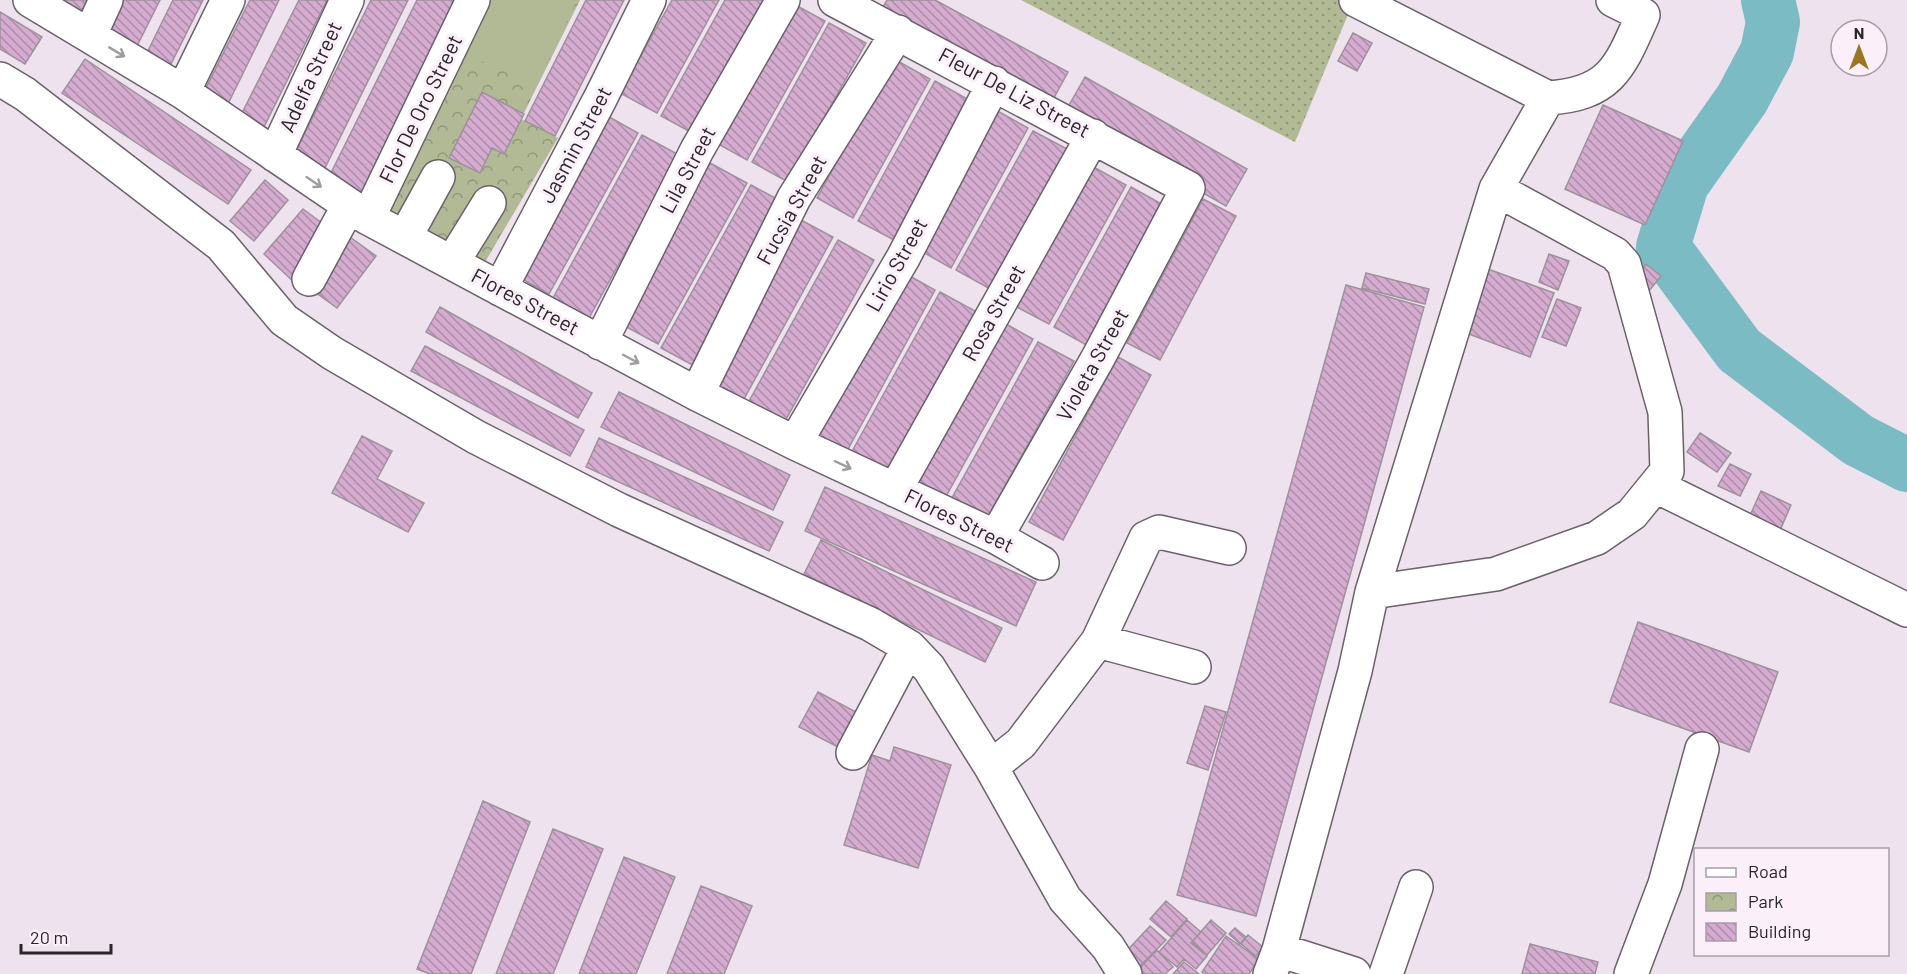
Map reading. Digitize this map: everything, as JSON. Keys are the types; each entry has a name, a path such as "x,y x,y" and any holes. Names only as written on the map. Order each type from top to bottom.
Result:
{"street":[{"name":"Flores Street","path":"30,0 183,92 358,212 697,393 795,443 996,537 1042,563"},
{"path":"90,35 105,0"},
{"path":"183,92 228,0"},
{"name":"Adelfa Street","path":"275,155 347,0"},
{"name":"Flor De Oro Street","path":"309,279 358,212 473,0"},
{"name":"Jasmin Street","path":"500,289 600,99 649,0"},
{"name":"Lila Street","path":"600,343 697,150 783,0"},
{"name":"Fleur De Liz Street","path":"835,0 1093,136 1185,186 1187,191"},
{"path":"1356,0 1548,98 1566,97 1598,88 1625,57 1643,15 1613,0"},
{"name":"Fucsia Street","path":"697,393 794,198 898,32"},
{"path":"0,79 25,94 221,246 284,320 332,353 476,437 609,505 870,624 909,647 929,668 991,767 1065,899 1108,947 1125,974"},
{"name":"Lirio Street","path":"795,443 903,258 994,83"},
{"path":"1354,974 1274,962 1355,671 1372,592 1496,189 1548,98"},
{"name":"Rosa Street","path":"895,490 1093,136"},
{"path":"405,237 438,177"},
{"path":"1372,592 1496,574 1597,538 1632,514 1667,471 1665,412 1624,264 1615,254 1496,189"},
{"name":"Violeta Street","path":"996,537 1098,358 1187,191"},
{"path":"452,263 489,203"},
{"path":"1656,486 1907,610"},
{"path":"991,767 1021,743 1098,641 1146,538 1159,532 1229,548"},
{"path":"1098,641 1194,668"},
{"path":"853,753 909,647"},
{"path":"1630,974 1665,884 1702,749"},
{"path":"1386,974 1416,887"}],"green space":[{"path":"489,0 577,0 536,86 464,53"},
{"path":"491,0 580,0 521,119 558,138 478,274 383,213"},
{"path":"1021,0 1354,0 1295,142"}],"building":[{"path":"60,0 87,0 82,11"},
{"path":"123,0 160,0 134,52 105,38"},
{"path":"173,0 203,0 167,72 143,61"},
{"path":"250,0 279,0 225,110 201,98"},
{"path":"299,0 327,0 263,129 240,117"},
{"path":"371,0 408,0 322,174 292,159"},
{"path":"417,0 457,0 360,196 327,181"},
{"path":"586,0 624,0 555,136 525,121"},
{"path":"672,0 719,0 657,113 620,93"},
{"path":"725,0 772,0 698,136 661,116"},
{"path":"887,0 935,0 1068,72 1049,107 878,15"},
{"path":"788,1 825,21 747,160 711,140"},
{"path":"0,12 42,37 25,64 0,49"},
{"path":"829,23 866,43 788,182 752,162"},
{"path":"1353,33 1372,43 1357,71 1338,61"},
{"path":"85,59 251,170 228,204 62,93"},
{"path":"894,59 930,79 853,218 817,198"},
{"path":"1085,77 1247,169 1226,206 1064,114"},
{"path":"935,81 971,101 894,240 858,221"},
{"path":"482,92 524,114 504,154 492,148 480,173 449,158"},
{"path":"1603,105 1683,141 1645,225 1565,189"},
{"path":"992,108 1028,128 951,268 914,247"},
{"path":"602,113 638,133 549,294 513,274"},
{"path":"1033,131 1069,150 992,290 956,270"},
{"path":"642,135 679,155 589,318 553,298"},
{"path":"710,163 747,183 658,344 621,324"},
{"path":"1090,165 1126,185 1049,324 1013,305"},
{"path":"265,180 288,200 254,241 230,221"},
{"path":"751,185 788,205 698,368 661,348"},
{"path":"1131,187 1167,207 1090,347 1054,327"},
{"path":"1203,199 1236,216 1160,360 1127,343"},
{"path":"303,209 330,229 295,283 264,254"},
{"path":"797,218 833,237 744,399 708,379"},
{"path":"350,237 376,256 337,308 311,289"},
{"path":"838,240 874,260 784,423 748,403"},
{"path":"1549,254 1569,261 1558,290 1539,282"},
{"path":"1646,264 1661,276 1649,291 1634,279"},
{"path":"1485,268 1554,293 1530,357 1461,331"},
{"path":"899,270 935,290 847,451 810,431"},
{"path":"1366,273 1429,289 1425,304 1362,288"},
{"path":"1346,285 1424,307 1256,916 1177,895"},
{"path":"940,292 977,312 886,475 850,455"},
{"path":"1557,299 1581,308 1566,346 1542,337"},
{"path":"440,307 592,393 578,418 426,332"},
{"path":"997,319 1033,339 944,500 908,481"},
{"path":"1038,342 1074,361 984,524 948,505"},
{"path":"425,346 584,430 570,456 411,371"},
{"path":"1118,357 1151,375 1063,540 1029,522"},
{"path":"619,392 790,475 773,510 601,427"},
{"path":"1700,433 1731,453 1717,472 1687,452"},
{"path":"362,436 392,451 377,479 424,503 408,532 332,493"},
{"path":"599,438 783,522 769,551 586,467"},
{"path":"1730,464 1751,474 1740,496 1718,486"},
{"path":"825,487 1036,582 1016,626 805,531"},
{"path":"1761,491 1791,505 1778,535 1748,520"},
{"path":"821,540 1002,628 985,662 804,574"},
{"path":"1638,622 1778,672 1749,752 1610,702"},
{"path":"818,692 856,712 838,747 799,727"},
{"path":"1205,706 1226,712 1208,770 1187,763"},
{"path":"894,747 951,765 918,868 844,845 872,755 890,761"},
{"path":"483,801 530,822 471,974 430,974 417,969"},
{"path":"553,829 603,849 553,974 496,974"},
{"path":"624,857 675,877 636,974 579,974"},
{"path":"701,886 752,906 724,974 667,974"},
{"path":"1166,901 1187,919 1171,937 1150,919"},
{"path":"1187,920 1201,932 1191,943 1207,956 1196,969 1184,959 1177,967 1159,952"},
{"path":"1211,920 1226,933 1207,955 1192,942"},
{"path":"1150,926 1166,940 1137,969 1123,955"},
{"path":"1235,928 1246,937 1240,944 1229,934"},
{"path":"1248,935 1263,947 1256,956 1241,944"},
{"path":"1226,936 1259,959 1249,974 1205,974 1202,972"},
{"path":"1530,944 1598,962 1595,974 1522,974"},
{"path":"1157,950 1173,967 1165,974 1138,974 1136,972"},
{"path":"1184,962 1199,974 1173,974"}],"waterway":[{"path":"1768,0 1773,22 1767,52 1742,99 1682,184 1663,247 1739,350 1858,440 1907,465"}]}
